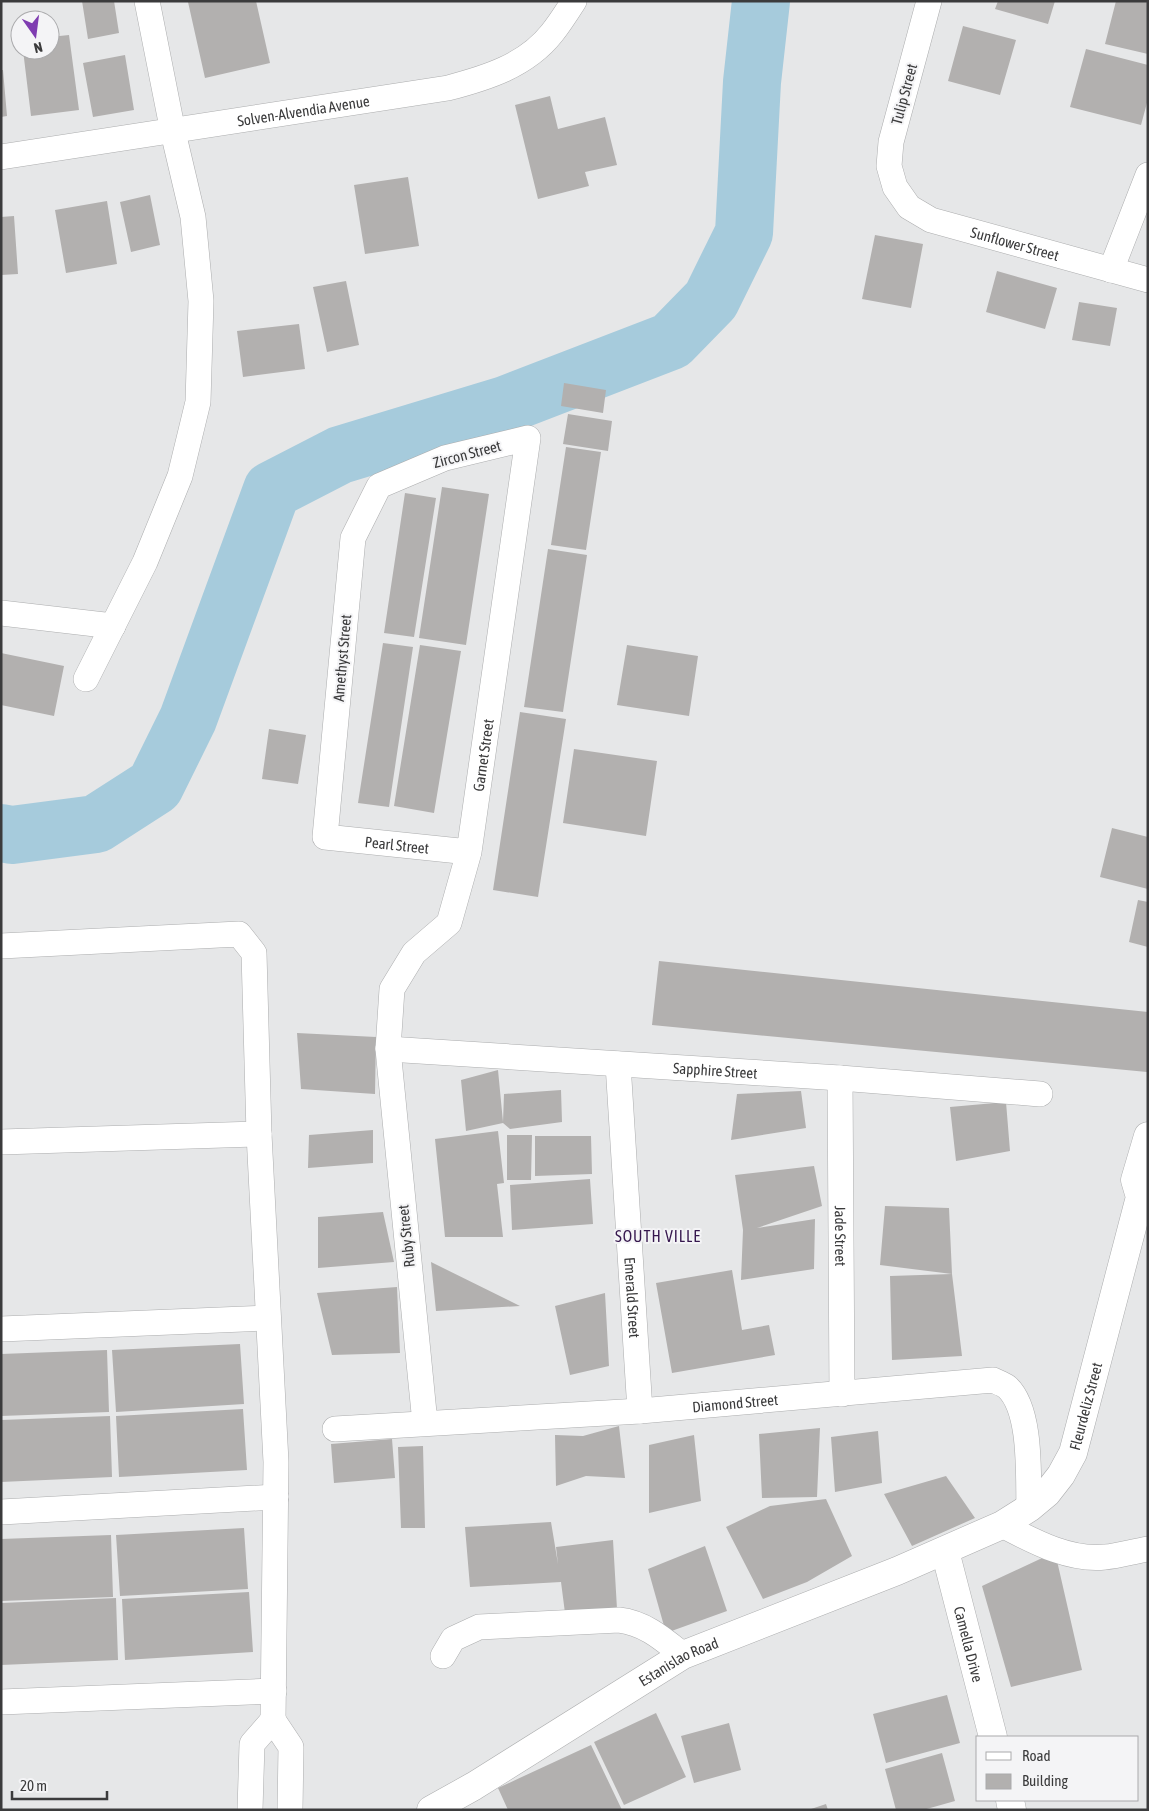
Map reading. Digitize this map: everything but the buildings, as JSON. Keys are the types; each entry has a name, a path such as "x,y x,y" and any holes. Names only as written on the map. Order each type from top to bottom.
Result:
{"street":[{"path":"86,679 145,562 180,476 198,402 201,300 193,217 173,132 147,1"},
{"name":"Solven-Alvendia Avenue","path":"1,157 173,132 448,88 487,78 527,57 551,34 574,1"},
{"name":"Tulip Street","path":"895,187 890,166 891,142 929,1"},
{"path":"1112,270 1148,175"},
{"name":"Sunflower Street","path":"895,187 909,207 931,220 1148,280"},
{"name":"Zircon Street","path":"379,486 445,458 528,438"},
{"name":"Garnet Street","path":"388,1049 392,989 414,953 449,923 468,852 528,438"},
{"name":"Amethyst Street","path":"325,837 353,538 379,486"},
{"path":"1,613 113,626"},
{"name":"Pearl Street","path":"325,837 468,852"},
{"path":"1,946 239,934 254,953 259,1134 276,1462 273,1720 291,1747 290,1810"},
{"name":"Sapphire Street","path":"388,1049 840,1078 1040,1094"},
{"name":"Ruby Street","path":"388,1049 424,1423"},
{"name":"Emerald Street","path":"618,1064 640,1411"},
{"name":"Jade Street","path":"840,1078 842,1394"},
{"path":"1,1142 259,1134"},
{"name":"Fleurdeliz Street","path":"945,1551 1002,1525 1029,1508 1047,1493 1061,1475 1073,1453 1143,1187 1148,1136"},
{"path":"1,1330 268,1318"},
{"name":"Diamond Street","path":"335,1429 640,1411 993,1380 1006,1386 1017,1401 1024,1417 1029,1508"},
{"path":"1,1512 276,1497"},
{"path":"1002,1525 1040,1545 1088,1557 1105,1557 1148,1549"},
{"name":"Estanislao Road","path":"431,1810 474,1786 684,1655 945,1551"},
{"name":"Camella Drive","path":"945,1551 993,1736"},
{"path":"444,1656 454,1639 478,1627 619,1620 633,1622 657,1634 684,1655"},
{"path":"1,1702 274,1691"},
{"path":"250,1810 252,1744 273,1720"}],"waterway":[{"path":"1,833 12,835 96,824 155,786 188,719 272,490 340,455 505,405 671,341 711,300 744,233 752,82 761,1"}],"district":[{"name":"SOUTH VILLE","path":"658,1236"}]}
